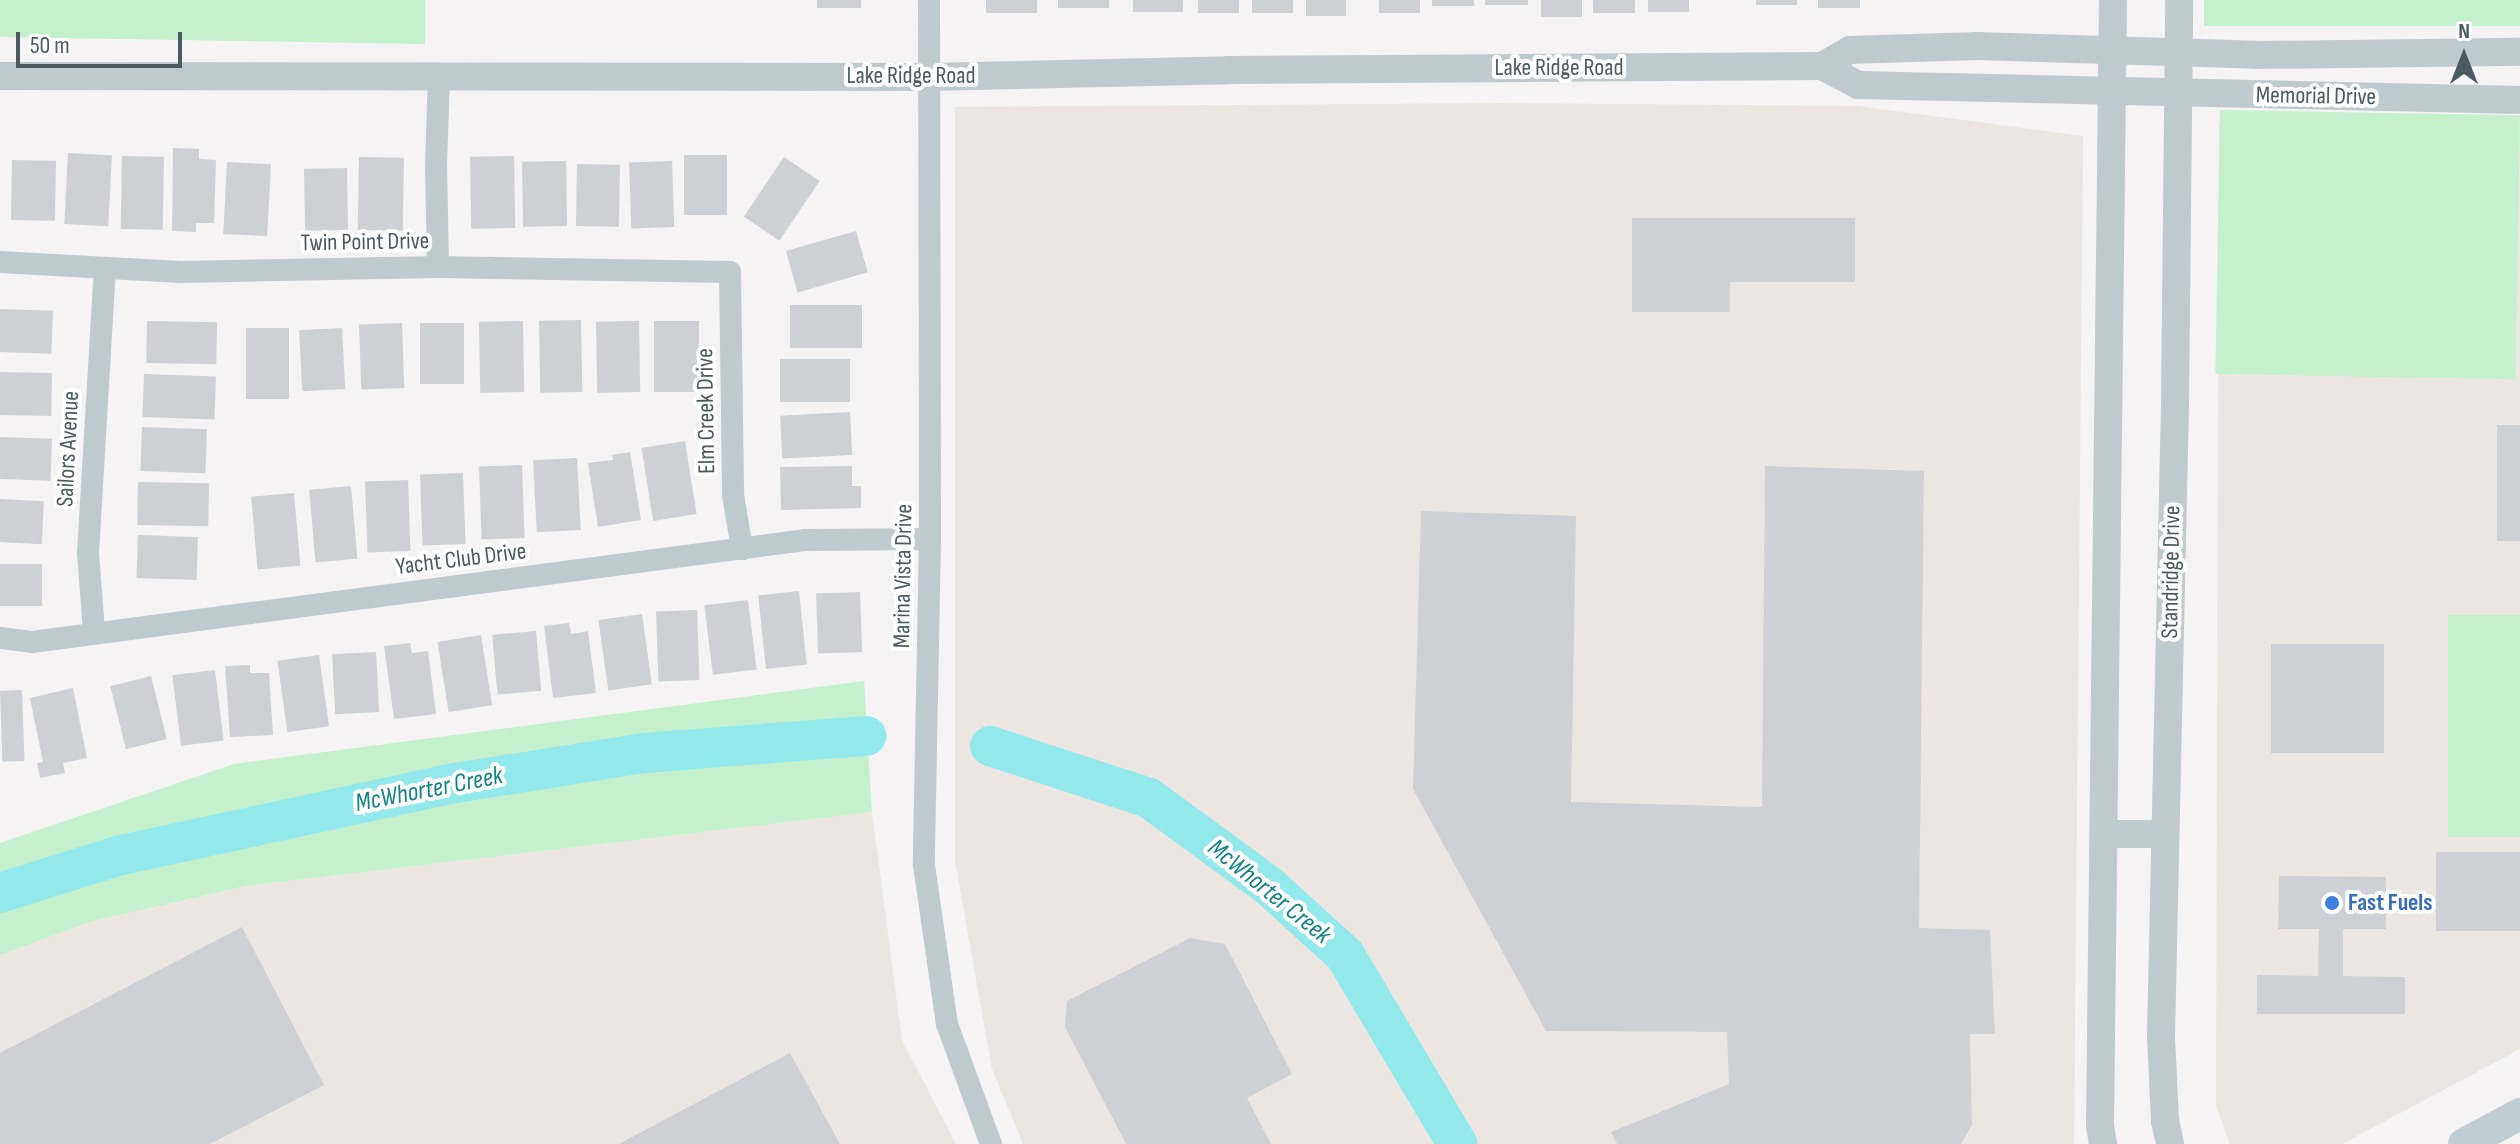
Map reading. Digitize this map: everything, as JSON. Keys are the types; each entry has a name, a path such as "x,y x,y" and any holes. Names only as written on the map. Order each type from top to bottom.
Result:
{"main road":[{"path":"2464,1144 2520,1114"}],"street":[{"name":"Marina Vista Drive","path":"929,0 930,539 924,865 947,1024 991,1144"},
{"path":"2103,1144 2100,1125 2113,0"},
{"name":"Standridge Drive","path":"2170,1144 2165,1121 2161,1036 2180,94 2179,0"},
{"name":"Lake Ridge Road","path":"1822,66 1850,50 1978,46 2112,51"},
{"name":"Memorial Drive","path":"2112,51 2179,54 2520,52"},
{"name":"Lake Ridge Road","path":"0,76 927,77 1229,70 1822,66 1858,85 2111,92"},
{"path":"438,267 436,167 439,75"},
{"name":"Memorial Drive","path":"2111,92 2520,100"},
{"name":"Twin Point Drive","path":"0,262 181,272 438,267 730,272"},
{"name":"Sailors Avenue","path":"94,631 88,553 105,269"},
{"name":"Elm Creek Drive","path":"730,272 733,495 742,549"},
{"name":"Yacht Club Drive","path":"0,638 32,642 94,631 806,540 930,539"},
{"path":"2104,834 2165,834"}],"shaded area":[{"path":"1501,103 1857,106 2083,136 2074,1144 1023,1144 992,1069 955,861 955,107"},
{"path":"2219,125 2520,127 2520,1049 2342,1144 2230,1144 2216,1106"},
{"path":"872,812 902,1040 956,1144 0,1144 0,955 93,921 246,886"}],"green space":[{"path":"0,0 425,0 425,44 0,37"},
{"path":"2204,0 2520,0 2520,26 2204,26"},
{"path":"2220,110 2520,115 2515,379 2215,374"},
{"path":"2448,615 2520,615 2520,837 2448,837"},
{"path":"864,681 872,812 246,886 93,921 0,955 0,843 234,764"}],"building":[{"path":"817,0 861,0 861,8 817,8"},
{"path":"986,0 1037,0 1037,13 986,13"},
{"path":"1058,0 1109,0 1109,8 1058,8"},
{"path":"1133,0 1183,0 1183,12 1133,12"},
{"path":"1198,0 1239,0 1239,13 1198,13"},
{"path":"1252,0 1293,0 1293,13 1252,13"},
{"path":"1306,0 1346,0 1346,16 1306,16"},
{"path":"1379,0 1420,0 1420,13 1379,13"},
{"path":"1432,0 1474,0 1474,6 1432,6"},
{"path":"1485,0 1528,0 1528,5 1485,5"},
{"path":"1541,0 1582,0 1582,17 1541,17"},
{"path":"1593,0 1635,0 1635,13 1593,13"},
{"path":"1648,0 1689,0 1689,12 1648,12"},
{"path":"1756,0 1797,0 1797,5 1756,5"},
{"path":"1818,0 1860,0 1860,8 1818,8"},
{"path":"173,148 199,149 199,159 216,160 214,223 196,223 196,232 172,231"},
{"path":"68,153 112,155 108,226 64,224"},
{"path":"684,155 727,155 727,215 684,215"},
{"path":"122,156 164,157 163,230 121,229"},
{"path":"514,156 515,228 471,229 470,157"},
{"path":"359,157 404,158 403,231 358,230"},
{"path":"784,157 820,181 779,241 744,217"},
{"path":"12,160 56,161 55,221 11,220"},
{"path":"566,161 567,226 523,227 522,162"},
{"path":"672,161 674,227 631,228 629,163"},
{"path":"227,162 271,164 267,236 223,234"},
{"path":"577,164 620,165 619,227 576,226"},
{"path":"347,168 348,230 305,231 304,169"},
{"path":"1632,218 1855,218 1855,282 1730,282 1730,312 1632,312"},
{"path":"856,231 868,272 798,292 786,251"},
{"path":"790,305 862,305 862,348 790,348"},
{"path":"0,309 53,311 51,354 0,352"},
{"path":"581,320 582,392 540,393 539,321"},
{"path":"147,321 217,322 216,364 146,363"},
{"path":"523,321 524,392 480,393 479,322"},
{"path":"639,321 640,392 597,393 596,322"},
{"path":"654,321 699,321 699,392 654,392"},
{"path":"402,323 404,388 361,389 359,325"},
{"path":"420,323 464,323 464,384 420,384"},
{"path":"246,328 289,328 289,399 246,399"},
{"path":"342,328 345,389 302,391 299,330"},
{"path":"780,359 850,359 850,402 780,402"},
{"path":"0,372 52,373 51,416 0,415"},
{"path":"144,374 216,377 214,419 142,417"},
{"path":"850,412 852,455 782,459 780,416"},
{"path":"2497,425 2520,425 2520,541 2497,541"},
{"path":"142,427 207,429 205,473 140,471"},
{"path":"0,437 52,439 51,481 0,479"},
{"path":"685,441 697,514 653,521 642,448"},
{"path":"630,452 641,520 598,527 588,463 613,460 612,455"},
{"path":"577,458 581,530 537,532 533,460"},
{"path":"522,465 525,538 482,539 479,467"},
{"path":"852,466 852,486 861,486 861,508 781,510 780,467"},
{"path":"1765,466 1924,471 1919,928 1990,930 1995,1034 1970,1034 1972,1125 1961,1144 1617,1144 1611,1132 1729,1084 1727,1032 1546,1031 1413,789 1421,511 1576,516 1571,802 1762,807"},
{"path":"463,473 465,544 423,545 420,475"},
{"path":"408,480 410,551 368,552 365,482"},
{"path":"138,482 209,483 208,526 137,525"},
{"path":"351,486 357,559 316,562 309,490"},
{"path":"294,493 300,566 258,569 251,497"},
{"path":"0,499 44,501 42,544 0,542"},
{"path":"138,535 198,537 196,580 136,578"},
{"path":"0,564 42,564 42,606 0,606"},
{"path":"799,591 807,665 766,669 758,595"},
{"path":"860,592 862,652 818,653 816,594"},
{"path":"748,600 757,669 713,675 704,605"},
{"path":"697,610 699,680 658,681 656,611"},
{"path":"642,614 652,684 608,690 598,620"},
{"path":"569,623 571,634 588,631 596,693 553,698 544,626"},
{"path":"536,631 541,691 497,695 492,635"},
{"path":"481,635 492,705 449,712 438,642"},
{"path":"410,643 412,653 428,651 436,714 394,719 384,646"},
{"path":"2271,644 2384,644 2384,753 2271,753"},
{"path":"376,652 379,712 335,714 332,654"},
{"path":"319,655 329,726 287,732 277,661"},
{"path":"250,665 250,673 269,673 273,735 230,737 225,666"},
{"path":"215,670 224,740 181,746 172,675"},
{"path":"151,676 167,739 126,749 110,686"},
{"path":"73,688 87,758 63,763 65,773 40,778 37,763 43,762 30,698"},
{"path":"22,690 24,761 2,762 0,691"},
{"path":"2436,852 2520,852 2520,931 2436,931"},
{"path":"2279,876 2386,877 2386,929 2343,929 2343,976 2405,977 2405,1014 2257,1014 2257,975 2318,976 2319,929 2278,929"},
{"path":"242,927 324,1085 210,1144 0,1144 0,1053"},
{"path":"1190,938 1225,944 1292,1074 1247,1098 1271,1144 1126,1144 1065,1027 1067,1001"},
{"path":"790,1053 840,1144 619,1144"}],"waterway":[{"name":"McWhorter Creek","path":"0,893 117,856 456,783 644,753 866,736"},
{"name":"McWhorter Creek","path":"990,746 1149,798 1268,885 1345,955 1457,1144"}],"place":[{"name":"Fast Fuels","path":"2332,903"}]}
